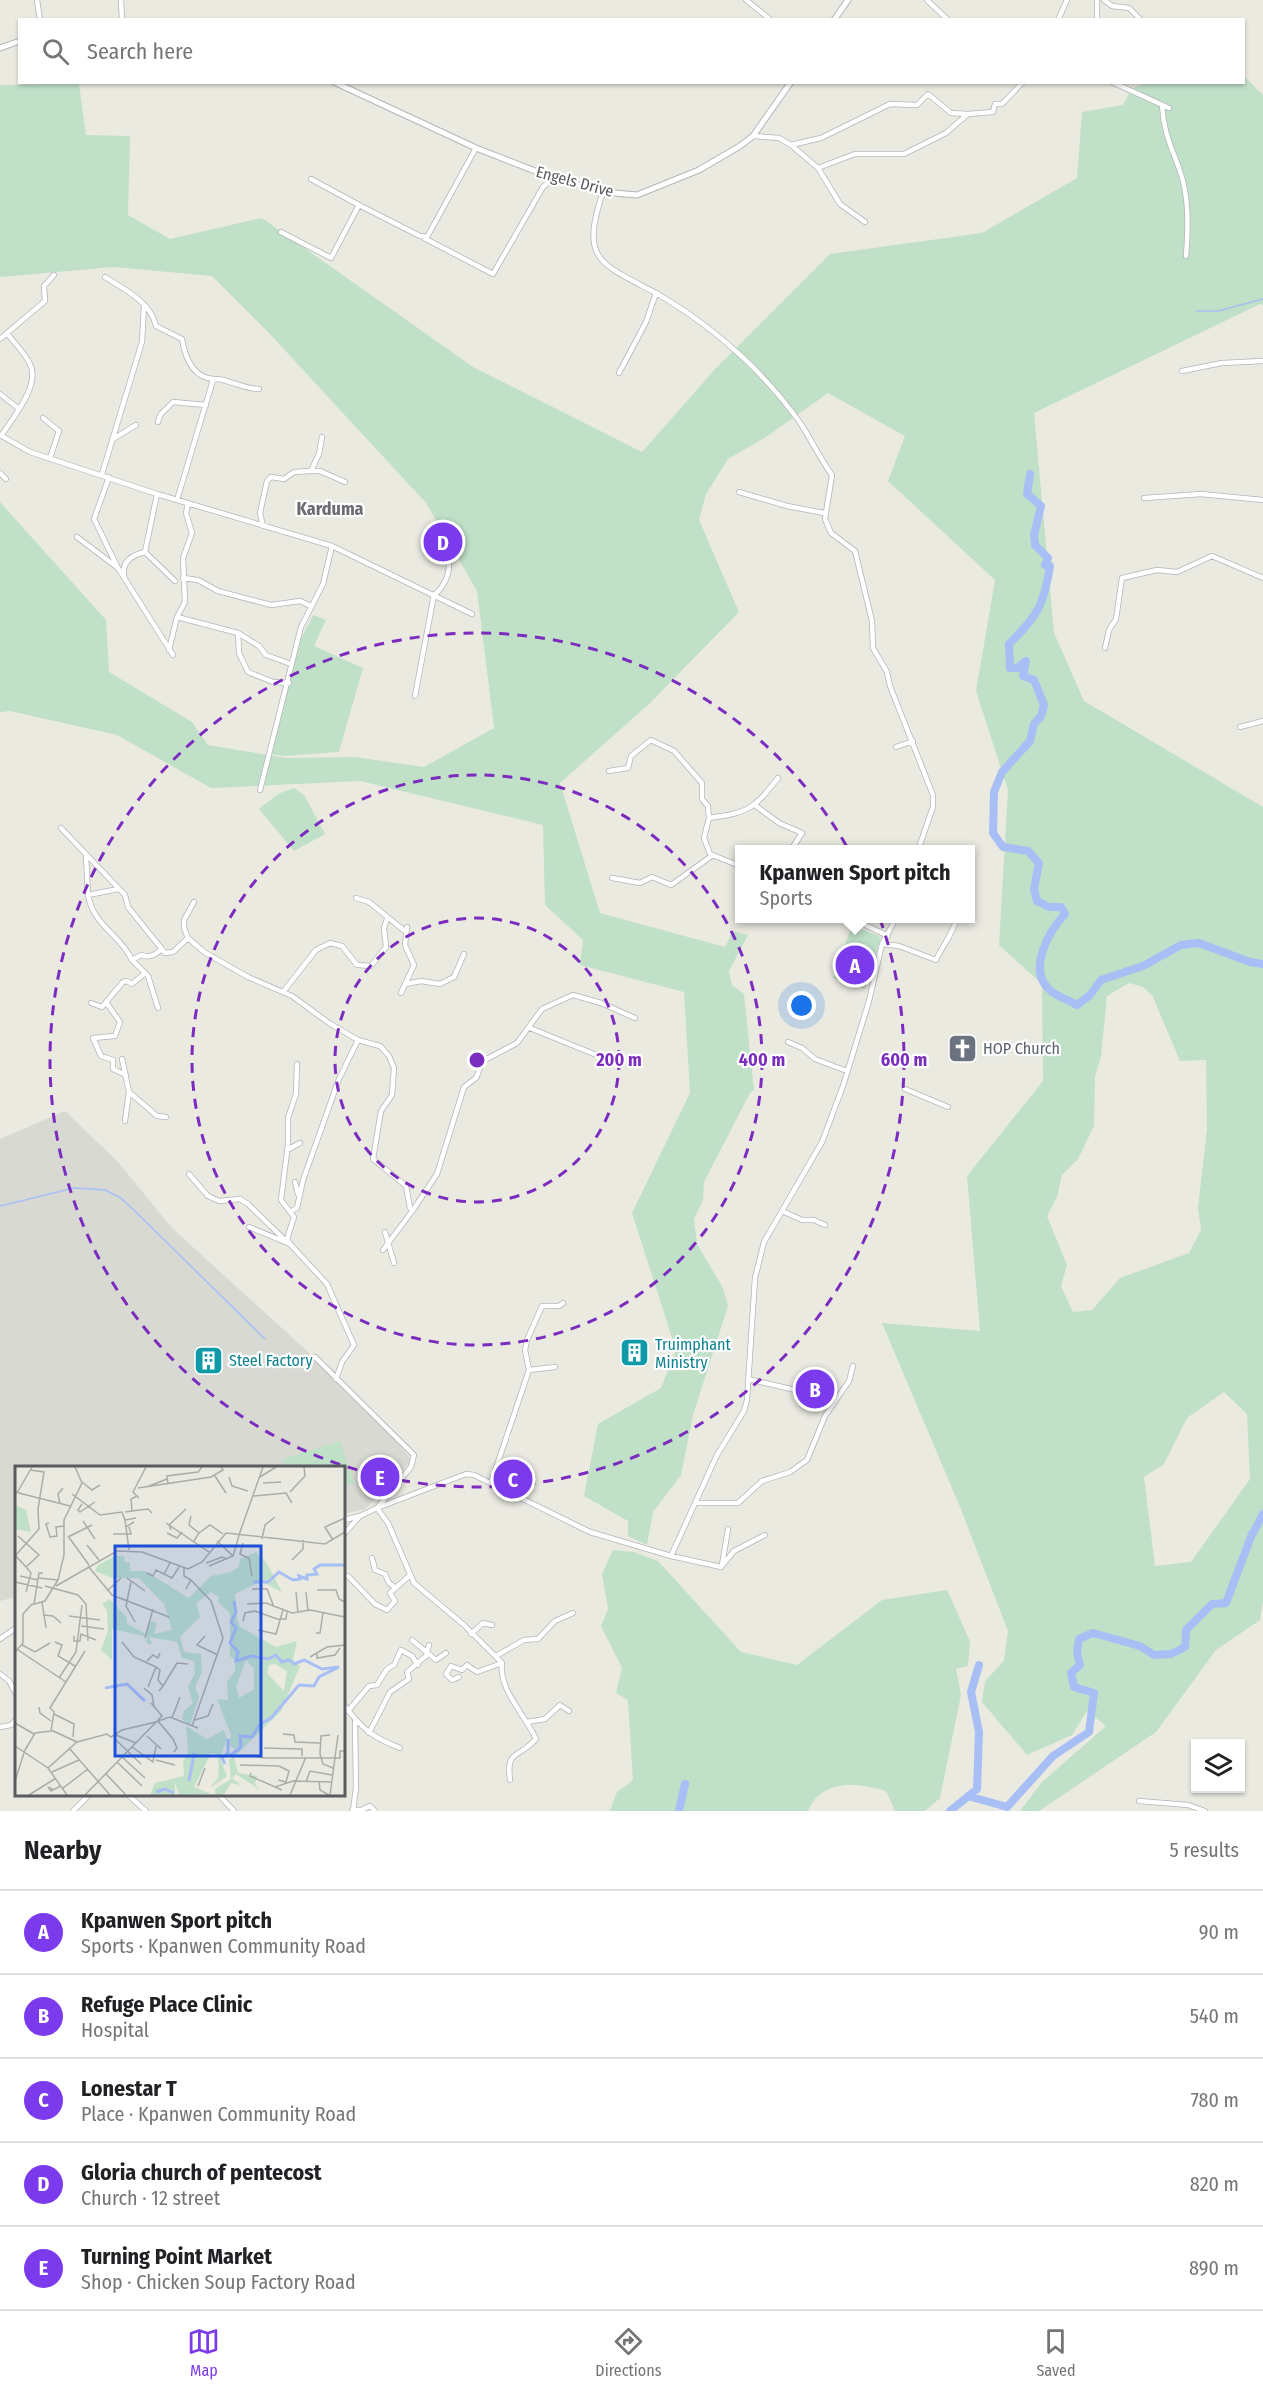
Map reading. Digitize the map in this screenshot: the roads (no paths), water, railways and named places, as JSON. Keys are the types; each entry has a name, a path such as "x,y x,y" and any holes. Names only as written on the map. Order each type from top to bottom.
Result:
{"street":[{"path":"37,0 40,18"},
{"path":"121,0 122,18"},
{"path":"746,0 768,18"},
{"path":"835,18 848,0"},
{"path":"927,0 946,18"},
{"path":"1059,18 1067,0"},
{"path":"1097,0 1097,18"},
{"path":"1104,0 1112,6 1129,8 1139,18"},
{"path":"0,48 18,42"},
{"name":"Engels Drive","path":"338,84 476,148 553,178 603,192 646,193 699,170 753,136 790,84"},
{"path":"791,145 821,138 890,104 916,105 928,94 951,113 993,112 994,104 1002,104 1021,84"},
{"path":"1116,84 1169,108"},
{"path":"1162,105 1164,129 1183,180 1189,223 1186,256"},
{"path":"818,168 855,154 904,154 946,133 968,114"},
{"path":"753,136 779,138 791,145 818,168 840,204 865,222"},
{"path":"424,238 428,237 476,148"},
{"path":"311,179 493,274 543,187 553,178"},
{"path":"603,192 591,231 598,256 612,270 656,293 727,340 767,381 799,422 832,475 824,513 831,533 855,551 872,621 873,648 887,672 890,686 933,795 933,807 919,845"},
{"path":"281,232 331,258 359,205"},
{"path":"0,339 45,301 44,286 54,274"},
{"path":"105,277 144,304 154,316 156,326 182,339 184,355 192,369 213,380 219,378 251,389 260,389"},
{"path":"619,373 646,322 656,293"},
{"path":"102,474 142,342 144,304"},
{"path":"7,333 31,364 32,373 29,388 20,409 0,435 30,452 157,494 332,546 472,614"},
{"path":"1182,371 1222,363 1263,361"},
{"path":"177,500 213,380"},
{"path":"0,394 20,409"},
{"path":"158,422 160,415 173,402 206,405"},
{"path":"43,418 59,431 50,458"},
{"path":"113,439 136,425"},
{"path":"311,471 319,454 322,437"},
{"path":"263,526 260,513 267,481 271,477 285,479 294,472 320,471 345,482"},
{"path":"0,473 6,478"},
{"path":"110,477 94,519 118,568"},
{"path":"739,492 787,506 824,513"},
{"path":"145,552 157,494"},
{"path":"1144,498 1201,494 1263,500"},
{"path":"169,650 177,617 185,602 183,558 192,533 186,513 188,503"},
{"path":"77,537 124,575 173,655"},
{"path":"260,790 268,761 271,738 289,683 291,664 301,627 323,584 332,546"},
{"path":"415,696 434,595 441,590 448,574 449,558 446,551"},
{"path":"124,575 123,567 127,561 135,554 145,552"},
{"path":"145,552 175,580"},
{"path":"1105,648 1109,630 1116,619 1122,578 1157,570 1177,572 1203,558 1212,556 1263,578"},
{"path":"183,578 198,580 218,591 271,605 300,602 311,606"},
{"path":"177,617 238,633 259,646 266,655 291,664"},
{"path":"238,633 239,653 248,672 273,682 289,683"},
{"path":"1240,727 1263,721"},
{"path":"609,771 628,768 631,756 651,740 674,751 702,783 702,799 708,806 709,818 704,838 713,855 735,865"},
{"path":"896,747 913,741"},
{"path":"709,818 734,815 756,806 778,778"},
{"path":"756,806 779,823 802,833 793,845"},
{"path":"61,828 125,895 128,907 165,953 173,952 188,938"},
{"path":"86,855 90,907 102,927 145,973 158,1008"},
{"path":"612,878 640,883 652,877 671,885 713,855"},
{"path":"88,895 118,889"},
{"path":"356,898 369,902 387,919 406,929 405,945 414,965 401,993"},
{"path":"194,902 184,920 188,938 213,958 283,992 358,1040 380,1046 389,1056 394,1068 392,1095 381,1111 373,1159 405,1186 410,1208 414,1210"},
{"path":"283,992 316,950 330,943 342,946 357,965 371,966 386,947 384,928 387,919"},
{"path":"861,923 888,936"},
{"path":"671,1556 717,1455 744,1411 755,1278 764,1242 822,1142 869,1001 882,944 894,923"},
{"path":"882,944 899,946 936,960 943,945 949,940 955,923"},
{"path":"132,960 141,955 148,957 155,955 162,949"},
{"path":"406,984 421,981 440,984 454,977 464,954"},
{"path":"91,1003 98,1007 106,1002 123,982 127,981 132,984 145,973"},
{"path":"383,1250 414,1210 437,1174 464,1087 476,1078 483,1061 517,1043 542,1009 573,995 601,1003 635,1018"},
{"path":"106,1002 120,1022 118,1032 115,1036 93,1038 101,1056 113,1060 113,1069 126,1075"},
{"path":"530,1028 594,1054"},
{"path":"290,1212 297,1208 298,1194 339,1079 358,1040"},
{"path":"789,1042 802,1048 815,1059 847,1071"},
{"path":"122,1059 129,1092 125,1121"},
{"path":"290,1244 287,1239 294,1217 280,1200 287,1150 288,1118 296,1094 297,1065"},
{"path":"905,1089 948,1107"},
{"path":"129,1092 157,1116 166,1117"},
{"path":"287,1150 300,1143"},
{"path":"189,1174 208,1196 219,1201 240,1199 248,1204 327,1284 354,1345 342,1362 336,1379"},
{"path":"295,1182 298,1194"},
{"path":"782,1210 802,1220 814,1220 825,1225"},
{"path":"249,1227 290,1244"},
{"path":"386,1232 394,1263"},
{"path":"491,1483 529,1370 525,1350 527,1340 542,1306 559,1306 563,1303"},
{"path":"315,1357 414,1455 411,1467 377,1508"},
{"path":"695,1503 738,1503 762,1481 799,1467 807,1460 833,1403 849,1381 853,1366"},
{"path":"529,1370 555,1367"},
{"path":"747,1379 804,1392 833,1403"},
{"path":"345,1520 466,1474 491,1483 590,1532 671,1556 721,1566"},
{"path":"377,1508 388,1523 409,1576 425,1594 464,1625 502,1663"},
{"path":"345,1533 360,1516"},
{"path":"721,1566 728,1529"},
{"path":"721,1566 734,1551 765,1535"},
{"path":"372,1558 375,1570 385,1574 389,1583 396,1588"},
{"path":"348,1576 375,1604 387,1610 395,1601 390,1596 409,1576"},
{"path":"496,1656 524,1640 538,1639 555,1621 573,1613"},
{"path":"471,1634 483,1623 492,1625"},
{"path":"0,1639 15,1632"},
{"path":"412,1640 436,1660 446,1653"},
{"path":"369,1733 390,1692 405,1684 408,1679 407,1672 418,1665 429,1645"},
{"path":"348,1711 369,1686 377,1685 387,1669 394,1665 401,1650 412,1656 418,1665"},
{"path":"459,1677 452,1680 446,1674 451,1665 462,1670 467,1665 477,1672 502,1663"},
{"path":"502,1663 500,1673 536,1739 528,1748 510,1759 508,1766 510,1780"},
{"path":"0,1674 9,1681 15,1692"},
{"path":"527,1722 545,1719 560,1705 569,1711"},
{"path":"345,1706 355,1722 369,1733 400,1748"},
{"path":"0,1727 10,1725 15,1721"},
{"path":"355,1722 356,1788 353,1811 370,1806 375,1811"},
{"path":"73,1811 88,1796"},
{"path":"129,1796 146,1811"},
{"path":"220,1796 234,1811"},
{"path":"1139,1801 1188,1805 1205,1811"}],"waterway":[{"path":"1197,311 1218,311 1263,299"},
{"path":"1030,474 1027,494 1041,506 1034,535 1035,545 1048,558 1045,565 1050,566 1038,610 1009,644 1010,668 1017,668 1026,661 1023,676 1034,680 1044,705 1041,716 1034,724 1030,741 1002,772 994,792 993,833 1003,847 1028,851 1039,863 1034,889 1037,901 1049,907 1061,907 1065,914 1053,930 1043,951 1040,973 1044,983 1051,991 1077,1005 1090,995 1101,980 1143,966 1181,945 1199,943 1250,962 1263,964"},
{"path":"0,1206 74,1188 105,1190 121,1198 265,1339"},
{"path":"1251,1537 1263,1514"},
{"path":"968,1796 1007,1807 1053,1756 1089,1732 1094,1693 1074,1687 1071,1673 1080,1665 1077,1653 1079,1639 1093,1633 1140,1646 1154,1655 1171,1654 1185,1647 1186,1630 1212,1604 1226,1603 1252,1534"},
{"path":"950,1811 977,1789 979,1732 971,1692 979,1665"},
{"path":"679,1811 685,1784"}],"place":[{"name":"Gloria church of pentecost","path":"443,542"},
{"name":"Kpanwen Sport pitch","path":"855,965"},
{"name":"HOP Church","path":"962,1048"},
{"name":"Truimphant Ministry","path":"634,1353"},
{"name":"Steel Factory","path":"208,1360"},
{"name":"Refuge Place Clinic","path":"815,1389"},
{"name":"Turning Point Market","path":"380,1477"},
{"name":"Lonestar T","path":"513,1479"}],"district":[{"name":"Karduma","path":"330,509"}]}
